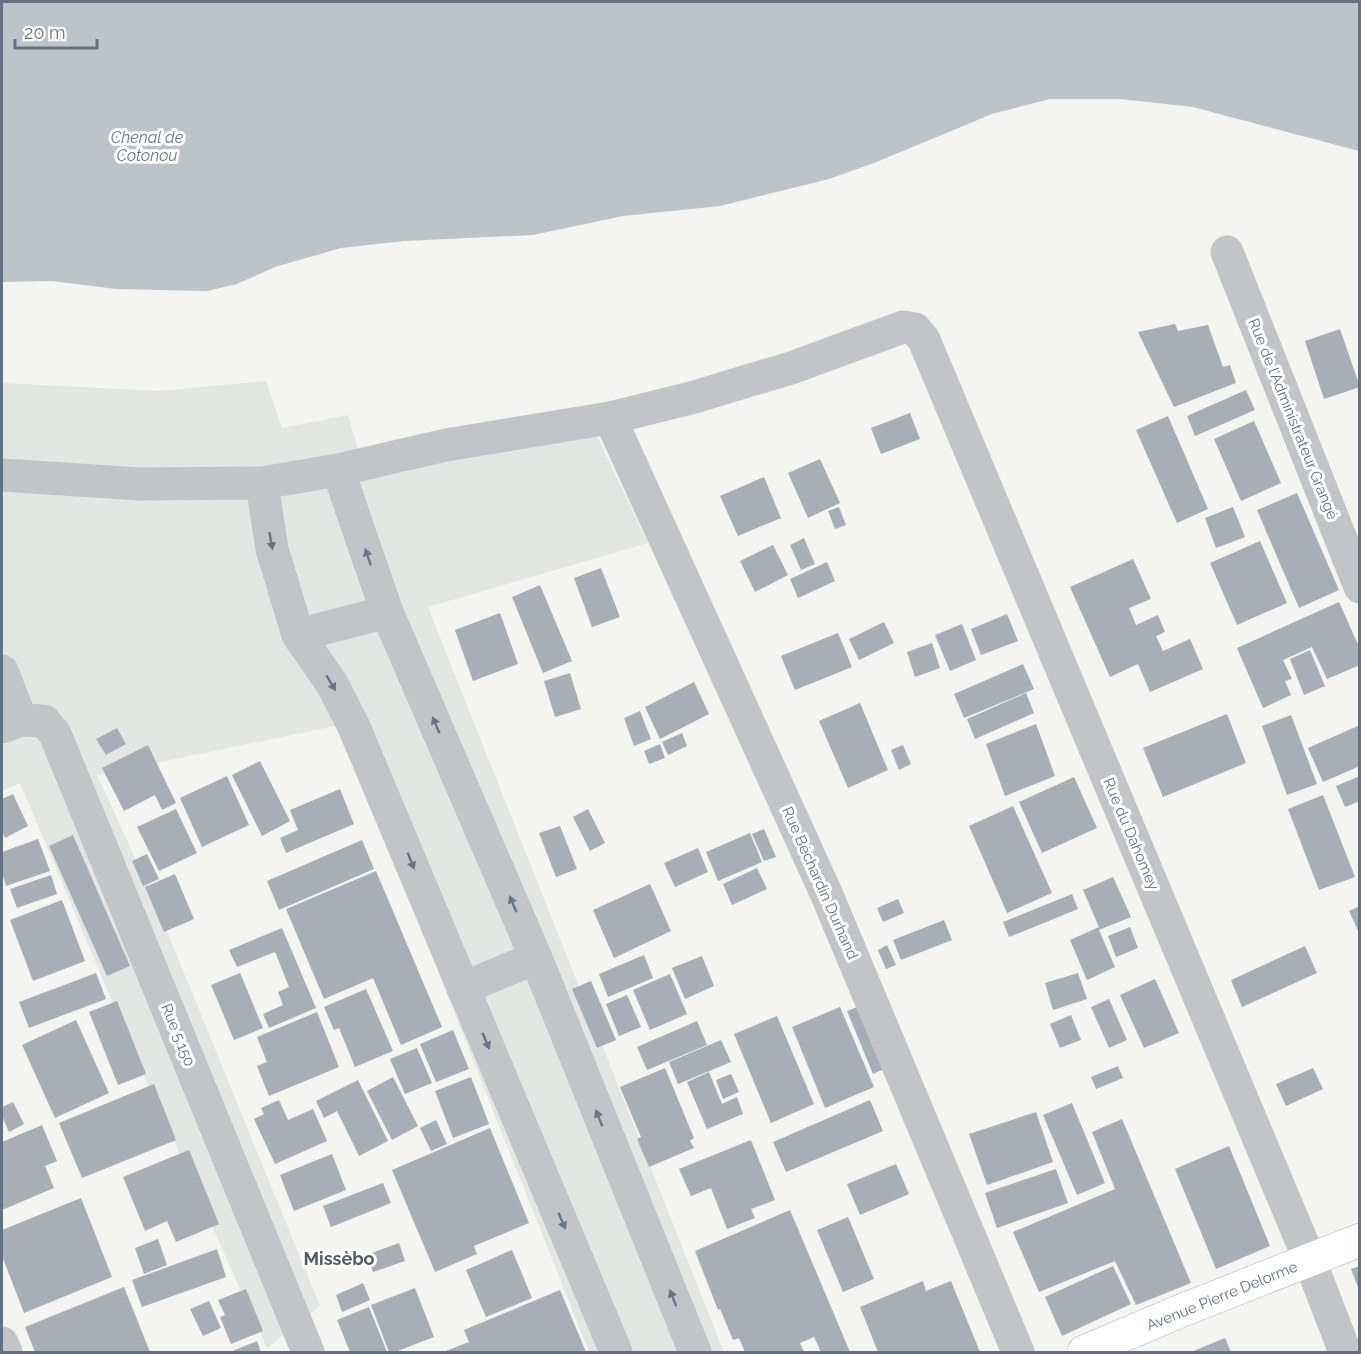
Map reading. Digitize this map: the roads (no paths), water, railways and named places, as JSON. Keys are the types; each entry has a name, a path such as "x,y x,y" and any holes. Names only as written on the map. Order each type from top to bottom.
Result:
{"main road":[{"name":"Avenue Pierre Delorme","path":"1084,1353 1179,1312 1359,1240"}],"street":[{"name":"Rue de l'Administrateur Grangé","path":"1227,252 1359,587"},
{"name":"Rue du Dahomey","path":"610,418 691,398 791,368 903,327 915,329 924,340 1310,1261 1345,1353"},
{"path":"2,475 140,484 262,483 338,470 447,445 610,418"},
{"name":"Rue Béchardin Durhand","path":"610,418 826,893 1018,1353"},
{"path":"338,470 387,612 536,958 695,1353"},
{"path":"262,483 272,549 298,635 332,684 354,727 616,1353"},
{"path":"298,635 387,612"},
{"name":"Rue 5.150","path":"2,671 22,722 55,734 308,1353"},
{"path":"463,988 536,958"},
{"path":"2,1343 6,1353"}],"water":[{"name":"Chenal de Cotonou","path":"2,2 1359,2 1359,151 1193,107 1120,99 1050,99 992,114 874,163 829,179 720,206 623,216 533,235 404,241 341,248 275,267 237,284 207,291 116,289 52,281 2,282"}],"district":[{"name":"Missèbo","path":"339,1258"}]}
